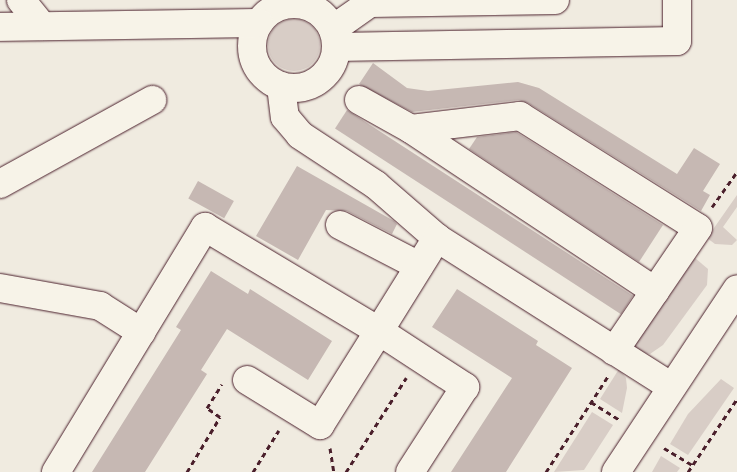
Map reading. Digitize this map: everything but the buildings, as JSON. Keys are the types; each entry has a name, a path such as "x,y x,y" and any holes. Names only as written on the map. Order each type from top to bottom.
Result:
{"street":[{"path":"22,0 42,26"},
{"path":"241,0 258,23"},
{"path":"324,22 368,2 555,0"},
{"path":"324,22 330,69 320,79 308,86 281,86 260,70 254,58 252,45 258,23 278,6 304,5 324,22 678,40 677,0"},
{"path":"0,27 258,23"},
{"path":"281,86 285,117 300,135 376,185 437,238 670,386"},
{"path":"0,184 152,100"},
{"path":"359,100 411,129 655,291"},
{"path":"411,129 520,116 698,228 655,291 618,353"},
{"path":"340,225 419,266"},
{"path":"56,472 205,227 379,331 465,387 410,472"},
{"path":"236,379 293,408 320,425 437,238"},
{"path":"0,288 100,306 141,332"},
{"path":"616,472 670,386 737,289"}],"path":[{"path":"698,228 737,172"},
{"path":"546,472 618,353"},
{"path":"346,472 419,356"},
{"path":"187,472 220,417 206,408 236,379"},
{"path":"688,472 737,399"},
{"path":"253,472 293,408"}],"shaded area":[{"path":"289,19 299,19 313,26 320,40 320,50 313,64 299,71 289,71 279,67 272,60 268,50 268,40 272,30 279,23"},
{"path":"737,195 737,207 723,227 737,240 732,245 715,244 707,238"},
{"path":"695,258 708,269 707,285 663,345 650,354 631,351"},
{"path":"619,369 626,378 627,388 622,413 600,399"},
{"path":"721,379 734,388 688,455 670,444 688,414"},
{"path":"592,412 613,425 584,470 554,472"},
{"path":"661,456 680,468 677,472 652,472"}]}
